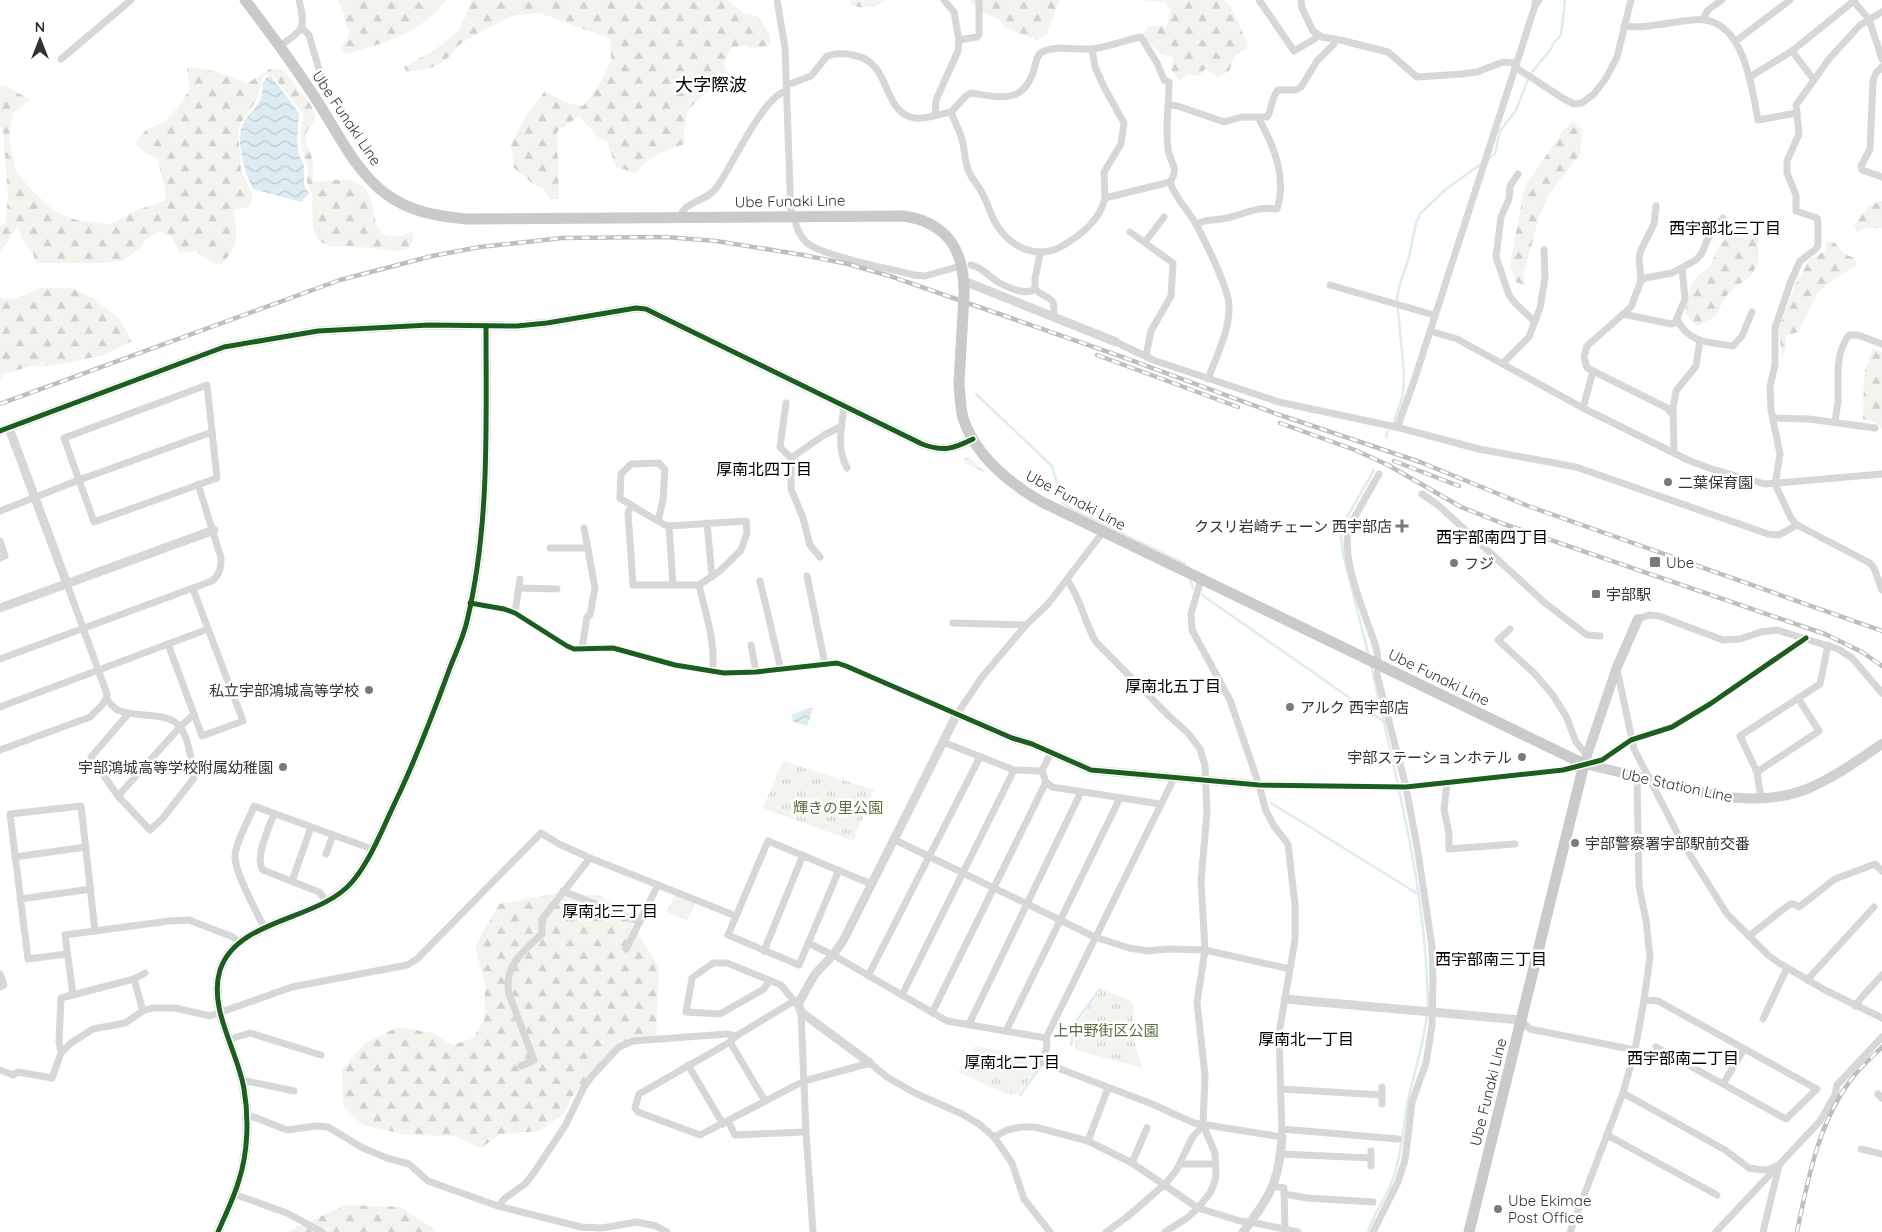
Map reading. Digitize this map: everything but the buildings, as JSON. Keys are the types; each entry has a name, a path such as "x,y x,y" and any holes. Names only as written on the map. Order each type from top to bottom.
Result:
{"main road":[{"name":"Ube Funaki Line","path":"245,0 312,92 365,174 386,194 410,208 432,215 466,219 892,215 922,220 938,228 953,244 959,254 963,268 964,296 960,382 960,400 963,417 972,439 992,463 1024,492 1379,665 1585,759 1469,1232"},
{"path":"1585,759 1617,667 1638,619"},
{"name":"Ube Station Line","path":"1585,759 1637,777 1708,795 1761,799 1788,794 1820,783 1882,744"}],"street":[{"path":"61,59 131,0"},
{"path":"280,46 302,28 304,21 299,0"},
{"path":"777,0 785,48 793,216 795,225 804,239 808,243 827,252 914,275 926,276 957,267"},
{"path":"935,116 934,104 956,58 959,40 954,12 944,0"},
{"path":"959,40 979,35 979,0"},
{"path":"1259,0 1294,52 1316,38 1318,34"},
{"path":"1302,0 1302,8 1310,26 1318,34 1334,40 1388,52 1417,77 1477,72 1502,62 1515,65 1574,104 1582,103 1594,94 1606,78 1617,57 1630,0"},
{"path":"1703,19 1708,10 1722,0"},
{"path":"1736,41 1790,0"},
{"path":"1396,427 1430,331 1537,1"},
{"path":"1749,76 1792,51 1853,1 1869,19 1880,42 1882,60"},
{"path":"1882,12 1860,25 1829,59 1796,105 1799,134 1787,161 1787,173 1796,195 1796,211 1817,218 1818,245 1816,249 1800,261 1774,328 1775,365 1769,397 1780,454 1775,484 1791,518 1798,525 1870,563 1874,568 1882,590"},
{"path":"1624,26 1703,19 1713,22 1723,28 1736,41 1749,76 1758,120 1797,113"},
{"path":"302,28 309,35 323,83"},
{"path":"680,218 682,211 688,205 701,201 717,188 756,121 778,96 787,88 811,76 827,56 846,53 863,57 876,66 897,108 909,117 916,118 951,112 971,92 993,97 1018,94 1028,86 1041,52 1065,47 1092,48 1141,37 1157,63 1164,80 1169,82 1168,147 1175,168 1173,178 1170,182 1105,198"},
{"path":"1168,105 1178,106 1224,122 1242,117 1267,117 1271,101 1278,90 1296,90 1302,86 1317,60 1334,44 1334,40"},
{"path":"951,112 962,138 969,172 981,190 996,224 1006,237 1015,244 1030,251 1040,254 1054,251 1079,235 1101,211 1105,198 1104,172 1121,144 1124,123 1095,67 1092,48"},
{"path":"1792,51 1814,80"},
{"path":"1882,68 1876,73 1873,81 1870,149 1861,166 1862,170 1882,177"},
{"path":"1196,224 1260,208 1277,209 1280,179 1278,163 1271,141 1259,118"},
{"path":"1518,174 1510,186 1509,199 1500,217 1496,258 1509,295 1534,321"},
{"path":"1170,182 1196,224 1219,274 1229,305 1225,329 1208,379"},
{"path":"1656,206 1654,224 1639,258 1641,281 1631,307 1587,346 1584,357 1587,368 1593,372 1667,408 1674,416"},
{"path":"1145,242 1164,217"},
{"path":"1641,281 1645,278 1672,273 1696,260 1702,253 1707,240 1724,218"},
{"path":"1130,232 1173,264 1171,296 1151,331 1146,356"},
{"path":"1502,363 1529,337 1540,308 1545,278 1544,250"},
{"path":"1036,289 1035,279 1040,254"},
{"path":"971,265 980,269 999,283 1023,292 1032,292 1036,289"},
{"path":"1623,314 1671,324 1675,323 1685,299 1682,268"},
{"path":"964,281 1116,342 1146,356 1279,402 1396,427 1479,449 1576,467 1768,534 1779,535 1798,525"},
{"path":"1330,284 1434,315"},
{"path":"1036,289 1052,299 1055,304 1053,317"},
{"path":"0,432 224,347 291,334 342,328 429,325 517,326 585,317 627,308 646,310 933,448 955,448 972,439"},
{"path":"1677,318 1682,328 1692,336 1706,343 1733,346 1742,336 1752,312"},
{"path":"218,1232 234,1194 244,1161 246,1114 242,1080 217,994 220,971 227,956 239,943 264,929 327,902 350,885 360,872 372,849 411,768 466,623 470,603 478,554 485,465 486,326"},
{"path":"1430,331 1457,339 1583,408 1712,470 1775,484 1882,474"},
{"path":"1835,422 1838,402 1838,364 1843,343 1849,335 1858,335 1882,344"},
{"path":"1674,452 1673,408 1676,391 1696,366 1700,340"},
{"path":"1583,408 1593,372"},
{"path":"207,386 217,478 94,522 79,480 64,438 207,386"},
{"path":"786,402 780,447 791,458 791,489 803,518 810,545 820,557"},
{"path":"844,405 841,452 842,459 847,468"},
{"path":"1772,418 1835,422 1875,428"},
{"path":"791,458 824,435 842,426"},
{"path":"0,750 90,717 106,700 107,694 9,428"},
{"path":"0,511 212,432"},
{"path":"631,506 628,513 633,585 699,585 721,570 740,550 747,533 746,521 669,526 658,521 631,506 620,498 621,474 632,464 659,463 665,470 663,500 658,521"},
{"path":"1373,1232 1398,1182 1405,1160 1412,1102 1416,1086 1426,1063 1433,1012 1432,946 1406,787 1377,675 1379,665 1378,649 1366,618 1347,555 1347,535 1352,519 1379,474"},
{"path":"0,659 212,581 218,576 221,568 221,558 214,530 198,484"},
{"path":"1422,494 1438,505 1545,603 1587,635 1600,636"},
{"path":"707,523 712,577"},
{"path":"669,526 673,585"},
{"path":"582,648 595,588 584,528"},
{"path":"0,608 214,530"},
{"path":"813,1232 798,1005 815,974 843,941 957,714 982,677 1026,625 1048,604 1103,532"},
{"path":"0,541 5,556 0,558"},
{"path":"550,548 588,548"},
{"path":"807,576 825,664"},
{"path":"515,612 520,579"},
{"path":"1201,579 1191,614 1192,630 1230,700 1266,811 1274,826 1286,840 1290,852 1295,924 1290,969 1279,1034 1281,1154 1274,1186 1262,1208 1243,1232"},
{"path":"1067,580 1074,588 1090,632 1096,642 1195,742 1203,758 1206,781 1206,812 1201,881 1205,950 1197,1002 1205,1076 1203,1125 1215,1153 1216,1164 1214,1184 1198,1208 1187,1218 1165,1232"},
{"path":"760,581 781,670"},
{"path":"699,585 713,650 714,663 712,672"},
{"path":"168,644 202,736 243,721 193,588"},
{"path":"519,588 556,589"},
{"path":"470,603 515,612 574,649 613,648 675,665 712,672 756,672 837,663 1091,770 1259,785 1406,787 1564,770 1585,759 1602,760 1631,740 1672,727 1710,704 1806,638"},
{"path":"1638,619 1655,615 1723,640 1740,639 1770,630 1784,631 1828,645 1846,653 1882,693"},
{"path":"952,624 1026,625"},
{"path":"0,707 208,629"},
{"path":"1510,629 1498,640 1534,673 1552,694 1566,716 1585,759"},
{"path":"751,644 756,672"},
{"path":"1761,799 1757,772 1740,736 1820,684 1828,645"},
{"path":"1617,667 1631,740 1649,780 1682,842 1727,914 1768,955 1787,968 1855,1006 1881,1016"},
{"path":"1757,772 1818,731 1798,698"},
{"path":"106,700 118,710 158,716 180,727 186,739 194,778 163,818 150,830 118,796 91,757 130,713"},
{"path":"118,796 194,714"},
{"path":"943,742 1014,770 1042,771"},
{"path":"1051,752 1042,771 1046,782 1052,786 1160,804"},
{"path":"868,976 980,757"},
{"path":"902,995 1014,770"},
{"path":"1570,1232 1623,1093 1635,1050 1644,1000 1650,957 1646,920 1639,886 1637,777"},
{"path":"1174,778 1046,1038 1047,1046 1042,1062 1203,1125 1282,1133 1398,1139"},
{"path":"932,1013 1046,782"},
{"path":"1447,783 1444,809 1449,833 1449,849 1515,844"},
{"path":"969,1024 1081,792"},
{"path":"1006,1031 1120,798"},
{"path":"68,954 28,958 10,814 80,806 95,931"},
{"path":"264,929 237,869 235,857 237,847 254,806 372,849"},
{"path":"274,814 260,856 260,866 263,870 319,892 327,902"},
{"path":"292,881 311,827"},
{"path":"0,1070 13,1075 18,1072 52,1078 61,1053 71,1043 93,1029 125,1023 143,1011 152,1008 176,1008 210,1016 292,987 400,967 411,963 541,833 559,844 590,858 736,916"},
{"path":"326,854 333,835"},
{"path":"893,840 1095,937 1129,948 1148,951 1168,949 1205,950 1290,969"},
{"path":"838,870 800,964 728,935 768,841 803,855 871,884"},
{"path":"15,857 86,847"},
{"path":"764,951 803,855"},
{"path":"522,1066 534,1060 509,994 508,976 516,958 542,934 542,919 590,858"},
{"path":"1749,936 1790,904 1799,907 1835,879 1875,864 1882,871"},
{"path":"626,949 658,885"},
{"path":"20,899 91,889"},
{"path":"563,891 640,922"},
{"path":"1806,980 1874,907"},
{"path":"73,995 66,935 189,920 233,937 239,943"},
{"path":"808,943 833,955 947,1021 1046,1038"},
{"path":"769,982 764,989 720,1014 686,1012 692,978 713,964 726,963 769,982 781,985 798,1005 887,1077 915,1093 962,1114 979,1124 994,1137 1012,1163 1024,1200 1050,1232"},
{"path":"1763,1019 1787,968"},
{"path":"61,1053 59,1041 61,998 134,979 145,973"},
{"path":"0,974 4,985 0,987"},
{"path":"1855,1006 1882,975"},
{"path":"134,979 143,1011"},
{"path":"1285,999 1521,1020 1530,1029 1635,1050"},
{"path":"1644,1000 1658,1001 1817,1089 1786,1119 1656,1047"},
{"path":"798,1005 733,1039 639,1094 635,1108 638,1112 700,1135 804,1081 870,1063"},
{"path":"230,1040 250,1033 321,1055"},
{"path":"498,1206 505,1198 525,1184 533,1174 565,1126 584,1087 619,1047 633,1041 727,1034 733,1039 765,1101"},
{"path":"1716,1232 1820,1121 1835,1095 1837,1085 1882,1037"},
{"path":"1723,1084 1744,1049"},
{"path":"688,1065 725,1123 735,1135 806,1132"},
{"path":"242,1080 294,1091"},
{"path":"1382,1086 1382,1104"},
{"path":"1088,1142 1108,1088"},
{"path":"1281,1089 1382,1095"},
{"path":"1623,1093 1725,1150 1748,1168 1771,1169 1779,1164"},
{"path":"246,1114 287,1130 316,1126 328,1127 363,1148 386,1158 409,1164 428,1182 498,1206 581,1228 602,1228 637,1222 656,1226 667,1232"},
{"path":"1106,1232 1127,1217 1165,1184 1176,1171 1192,1138 1203,1125"},
{"path":"994,1137 1007,1130 1035,1127 1088,1142 1132,1163 1198,1208 1240,1221 1298,1232"},
{"path":"1132,1163 1147,1128"},
{"path":"1607,1135 1717,1195"},
{"path":"1861,1149 1882,1154"},
{"path":"1281,1154 1371,1158"},
{"path":"1180,1164 1216,1164"},
{"path":"1763,1232 1779,1164"},
{"path":"1274,1186 1284,1188 1285,1230"},
{"path":"234,1194 287,1213 322,1232"},
{"path":"1284,1194 1307,1198 1373,1202"}],"green space":[{"path":"337,0 446,0 426,21 414,29 388,41 346,54 341,50 349,34"},
{"path":"472,0 726,0 744,13 757,16 770,35 770,45 753,49 745,45 732,48 723,63 727,72 746,77 743,90 722,85 710,88 688,110 684,129 685,144 658,154 646,162 636,173 616,167 607,141 599,138 579,116 557,132 559,199 550,199 544,189 532,183 514,168 511,145 524,119 545,91 567,103 583,106 601,81 611,59 611,39 540,13 515,15 483,30 459,45 446,60 431,68 407,72 404,67 440,46 459,29"},
{"path":"851,0 885,0 873,7 865,8 851,5"},
{"path":"970,0 1061,0 1046,36 1037,40 1006,28 997,18 981,12"},
{"path":"1137,0 1224,0 1230,6 1249,46 1235,56 1229,71 1218,77 1205,69 1199,76 1188,74 1180,81 1171,69 1174,58 1156,50 1144,35 1147,26 1167,26 1171,9 1165,2"},
{"path":"187,68 218,72 246,84 270,69 283,70 311,105 316,119 310,126 306,138 312,159 313,182 348,180 359,184 369,196 376,222 384,234 400,236 413,231 413,241 407,249 396,251 350,246 330,246 319,241 313,228 312,194 307,182 308,168 303,154 300,131 304,114 272,75 264,75 256,101 238,130 241,171 253,194 249,207 233,210 237,234 236,240 231,252 221,265 210,262 196,251 179,252 172,237 160,231 146,240 140,248 122,261 36,263 33,253 22,240 18,226 0,252 0,225 6,223 8,194 3,131 0,126 0,86 5,85 30,100 13,113 9,137 16,172 54,211 76,220 111,224 135,211 166,200 158,159 141,150 136,143 146,130 164,122 179,106 190,89"},
{"path":"1573,121 1582,129 1580,154 1549,195 1539,216 1524,273 1525,286 1516,282 1510,265 1525,186 1564,130"},
{"path":"1882,201 1882,228 1866,228 1858,232 1853,227 1868,206"},
{"path":"1741,229 1753,231 1759,241 1758,262 1752,275 1726,296 1715,317 1696,326 1685,313 1692,285 1698,276 1709,266 1719,246"},
{"path":"1827,241 1835,243 1841,251 1855,257 1856,265 1825,286 1817,294 1798,332 1786,335 1786,347 1782,358 1779,328 1796,283 1810,259 1825,251"},
{"path":"39,288 71,288 95,299 120,320 132,341 104,355 56,365 32,366 3,374 0,380 0,297 15,298"},
{"path":"1872,349 1882,352 1882,428 1876,423 1863,419 1864,374"},
{"path":"968,457 988,474 964,463 965,458"},
{"name":"輝きの里公園","path":"783,761 874,790 853,841 763,808"},
{"path":"559,893 601,896 625,914 659,966 656,1040 620,1044 571,1098 565,1113 540,1131 500,1134 481,1148 454,1136 408,1135 362,1125 343,1106 342,1070 364,1044 398,1027 432,1033 453,1045 473,1038 484,1020 485,984 475,946 499,904"},
{"path":"675,895 695,902 688,920 667,912"},
{"name":"上中野街区公園","path":"1102,989 1133,1002 1134,1040 1142,1068 1075,1050 1076,1032 1082,1017"},
{"path":"975,1046 1035,1059 1040,1065 1018,1094 1004,1093 958,1072"},
{"path":"346,1205 400,1207 433,1228 435,1232 289,1232 298,1226"}],"water":[{"path":"271,76 299,113 297,144 299,155 304,165 304,185 309,194 301,202 253,189 242,157 240,140 243,124 259,102 262,84 267,77"},
{"path":"808,708 813,708 807,726 794,722 791,715"}],"waterway":[{"path":"1488,159 1495,154 1500,131 1516,110 1533,71 1561,35 1565,0"},
{"path":"1394,422 1403,395 1404,373 1397,299 1416,223 1420,214 1446,189 1481,164"},
{"path":"976,394 1052,466 1063,503 1071,509 1185,564"},
{"path":"1386,437 1388,431"},
{"path":"1369,657 1343,554 1341,536 1343,524 1374,470"},
{"path":"1190,580 1193,588"},
{"path":"1202,595 1383,721"},
{"path":"1371,665 1400,793 1416,878 1426,965 1428,1009"},
{"path":"1271,803 1418,894"},
{"path":"1077,1020 1100,989"},
{"path":"1368,1232 1397,1167 1408,1101 1424,1036 1427,1014"},
{"path":"1071,1045 1075,1024"},
{"path":"1020,1095 1041,1066"}],"railway":[{"path":"0,404 340,280 432,256 480,247 562,238 666,237 716,241 848,264 893,277 1120,356 1277,414 1420,462 1528,506 1882,631"},
{"path":"1097,355 1238,407"},
{"path":"1280,423 1355,450 1388,465 1461,507 1504,524 1825,634 1862,652 1882,666"},
{"path":"1394,461 1459,486"},
{"path":"1797,1232 1810,1172 1831,1113 1853,1077 1882,1047"}],"cycle path":[{"path":"0,431 224,347 318,331 429,325 517,326 547,323 636,308 646,309 922,444 942,449 960,445 973,439"},
{"path":"218,1232 235,1193 242,1169 246,1147 247,1123 246,1100 241,1075 225,1030 218,1000 217,985 220,970 229,953 243,940 261,930 320,905 338,895 352,882 372,851 419,748 467,621 480,548 485,474 486,326"},
{"path":"470,603 504,609 515,613 574,649 613,648 675,665 724,673 756,672 837,663 1091,770 1259,785 1406,787 1563,770 1602,760 1631,740 1672,727 1710,704 1806,638"}],"place":[{"name":"二葉保育園","path":"1668,482"},
{"name":"クスリ岩崎チェーン 西宇部店","path":"1402,526"},
{"name":"Ube","path":"1655,562"},
{"name":"フジ","path":"1454,563"},
{"name":"宇部駅","path":"1596,594"},
{"name":"私立宇部鴻城高等学校","path":"369,690"},
{"name":"アルク 西宇部店","path":"1290,707"},
{"name":"宇部ステーションホテル","path":"1522,757"},
{"name":"宇部鴻城高等学校附属幼稚園","path":"283,767"},
{"name":"宇部警察署宇部駅前交番","path":"1575,843"},
{"name":"Ube Ekimae Post Office","path":"1498,1209"}],"district":[{"name":"大字際波","path":"711,84"},
{"name":"西宇部北三丁目","path":"1725,228"},
{"name":"厚南北四丁目","path":"764,469"},
{"name":"西宇部南四丁目","path":"1492,537"},
{"name":"厚南北五丁目","path":"1173,686"},
{"name":"厚南北三丁目","path":"610,911"},
{"name":"西宇部南三丁目","path":"1491,959"},
{"name":"厚南北一丁目","path":"1306,1039"},
{"name":"西宇部南二丁目","path":"1683,1058"},
{"name":"厚南北二丁目","path":"1012,1062"}]}
